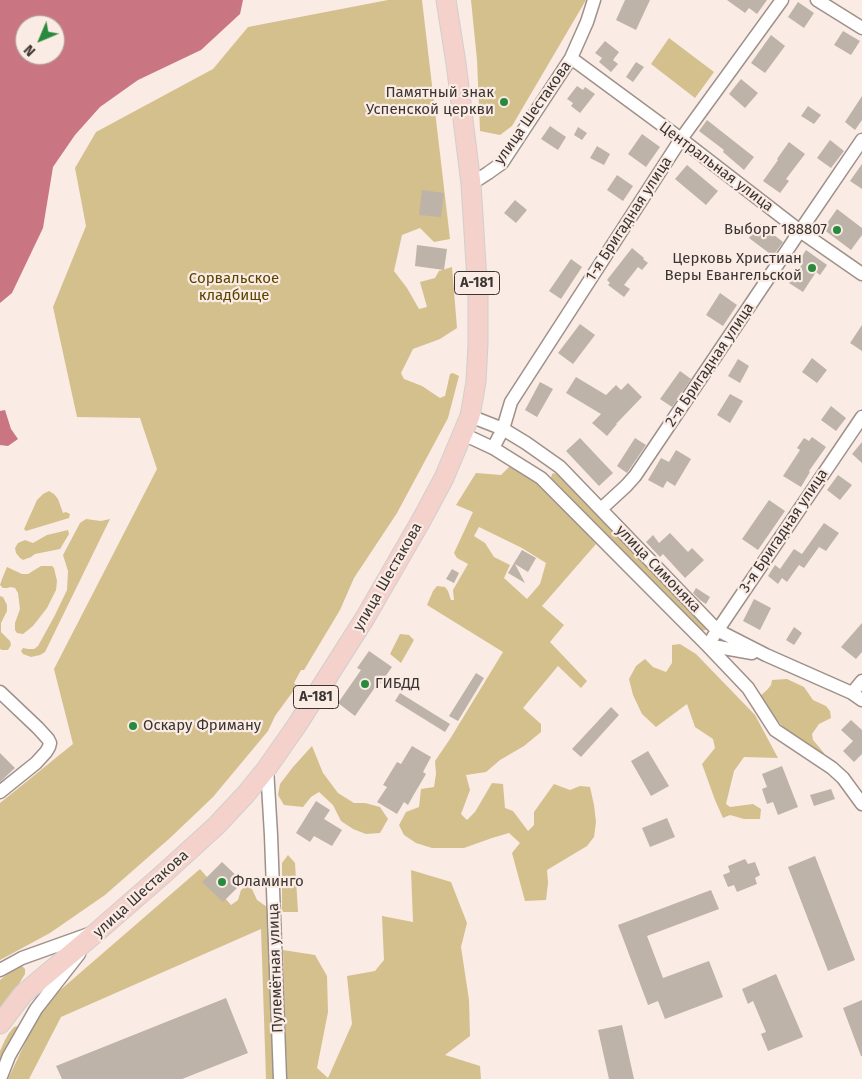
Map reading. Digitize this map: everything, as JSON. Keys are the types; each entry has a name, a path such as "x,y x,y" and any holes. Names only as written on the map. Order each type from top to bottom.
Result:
{"main road":[{"name":"А-181","path":"446,0 471,184"},
{"name":"А-181","path":"456,63 459,0"},
{"name":"улица Шестакова","path":"98,931 216,826 267,768 365,618 444,478 470,416 476,382 478,297 471,184"},
{"name":"А-181","path":"0,1024 23,994 98,931"}],"street":[{"name":"улица Шестакова","path":"471,184 502,163 571,58 588,22 594,0"},
{"name":"1-я Бригадная улица","path":"493,448 503,429 511,402 681,139 782,0"},
{"path":"817,0 862,28"},
{"name":"Центральная улица","path":"571,58 800,230 862,274"},
{"name":"2-я Бригадная улица","path":"601,508 635,476 862,140"},
{"name":"улица Симоняка","path":"470,416 503,429 560,467 717,630 766,655 857,696"},
{"name":"3-я Бригадная улица","path":"707,645 862,417"},
{"name":"улица Симоняка","path":"463,434 493,448 541,478 741,681"},
{"path":"717,630 741,681 748,688 774,730 832,768 843,778 862,804"},
{"path":"707,645 766,655"},
{"path":"857,696 862,680"},
{"path":"0,692 38,728 50,743 46,752 36,763 0,792"},
{"name":"Пулемётная улица","path":"267,768 280,1079"},
{"name":"улица Шестакова","path":"0,1079 9,1056 36,1009 98,931"},
{"path":"0,970 22,958 98,931"}],"green space":[{"name":"Сорвальское кладбище","path":"388,0 422,0 450,239 434,242 420,228 402,235 394,271 407,288 419,309 427,307 420,282 435,278 439,271 452,267 457,328 440,339 413,349 401,373 404,379 422,386 440,398 445,396 450,374 453,373 459,376 448,418 397,513 354,578 340,610 304,670 301,670 294,683 297,686 275,716 268,731 213,797 105,895 50,933 0,960 0,803 73,744 54,669 157,469 140,418 77,417 53,307 86,226 75,168 96,132 213,69 248,27"},
{"path":"471,0 586,0 512,126 500,135 480,131 477,60"},
{"path":"669,38 714,72 695,98 651,64"},
{"path":"511,465 539,480 596,544 542,606 564,625 550,642 587,681 581,688 558,666 523,708 541,724 541,732 486,772 466,775 470,790 461,814 467,820 475,812 492,783 503,784 505,808 513,811 528,831 534,825 534,812 554,784 570,790 580,786 590,787 596,822 594,837 587,846 547,870 546,900 525,901 512,853 520,843 509,833 464,848 432,848 416,843 404,835 399,825 406,812 419,807 421,789 434,787 435,761 503,652 427,605 437,586 445,587 451,600 454,600 453,590 468,564 457,558 454,553 473,512 456,505 476,473 501,475","holes":["479,527 522,548 546,563 540,584 527,599 504,578 510,565 494,557 485,543 474,536"]},
{"path":"554,473 706,625 706,630 701,631 551,478"},
{"path":"49,491 58,499 63,513 70,514 69,518 26,531 24,529 37,500"},
{"path":"86,519 101,521 110,519 45,652 31,657 23,654 21,651 23,648 34,649 38,646 67,590 68,571 63,555 80,523"},
{"path":"68,530 69,534 60,549 35,554 23,560 16,553 15,548 18,543 25,540 33,543 47,535"},
{"path":"41,566 52,566 54,568 57,581 56,590 47,608 33,626 23,634 17,633 15,623 20,609 18,593 15,588 3,588 0,585 2,579 7,567 22,574 28,574"},
{"path":"0,596 3,597 7,605 7,611 1,623 1,632 10,641 11,645 8,650 0,649"},
{"path":"400,634 409,635 414,640 401,663 390,654"},
{"path":"680,644 696,654 755,715 778,758 744,757 734,771 726,804 730,807 753,804 761,809 760,819 744,819 730,815 723,818 702,764 715,748 713,739 695,727 687,704 656,727 642,714 633,695 629,679 636,666 645,659 653,667 666,672 672,663 672,645"},
{"path":"787,679 804,687 813,700 826,706 830,711 831,718 819,724 812,734 813,740 824,753 822,755 783,727 759,697 771,685 772,680"},
{"path":"312,746 323,773 338,793 354,803 365,803 380,807 388,819 380,833 366,834 353,829 341,821 333,805 319,792 311,797 303,807 284,805 278,795 280,784"},
{"path":"288,855 295,863 298,912 282,912 282,863"},
{"path":"200,869 231,905 238,900 241,890 246,886 252,889 257,900 270,909 274,1079 266,1079 261,929 61,1017 29,1079 8,1079 43,1005"},
{"path":"411,870 451,882 467,923 461,947 469,1000 470,1036 445,1055 480,1066 481,1079 287,1079 283,950 315,955 327,976 328,1012 317,1068 328,1078 352,1024 347,976 375,971 384,960 382,916 413,922"},
{"path":"22,966 25,969 25,974 0,1015 0,980 16,967"},
{"path":"18,1026 20,1028 0,1071 0,1051 9,1033 14,1027"}],"shaded area":[{"path":"0,0 243,0 240,14 201,50 138,80 100,107 75,135 53,167 43,228 12,293 0,303"},
{"path":"5,410 11,429 18,439 8,446 0,445 0,411"}],"building":[{"path":"625,0 650,0 636,30 616,20"},
{"path":"727,0 767,0 757,14 749,8 745,13"},
{"path":"798,2 814,13 804,28 788,17"},
{"path":"843,31 860,41 851,55 834,45"},
{"path":"771,35 785,46 765,73 751,63"},
{"path":"605,41 619,52 613,60 618,64 611,72 599,62 602,58 595,53"},
{"path":"636,62 644,67 633,82 626,77"},
{"path":"741,79 758,93 745,108 729,94"},
{"path":"577,86 583,90 585,87 595,94 580,113 571,106 573,103 567,99"},
{"path":"862,96 862,120 855,130 845,122"},
{"path":"808,106 821,115 814,124 801,116"},
{"path":"707,120 754,157 744,170 723,152 724,150 699,131"},
{"path":"550,126 566,137 558,150 541,139"},
{"path":"578,127 587,133 582,140 574,135"},
{"path":"642,134 660,147 646,167 628,154"},
{"path":"830,140 844,151 831,168 817,158"},
{"path":"789,142 805,154 786,179 789,181 780,193 763,181"},
{"path":"597,146 610,154 604,165 590,158"},
{"path":"862,164 862,189 850,181"},
{"path":"687,165 718,191 706,205 675,179"},
{"path":"617,175 633,186 623,201 607,190"},
{"path":"422,190 444,193 441,217 419,215"},
{"path":"515,200 527,210 516,223 504,213"},
{"path":"837,209 862,228 862,235 851,250 823,229"},
{"path":"760,224 783,242 773,256 749,238"},
{"path":"417,245 447,249 444,270 415,266"},
{"path":"632,248 648,263 642,270 638,267 624,285 630,289 624,297 608,285 610,283 607,280"},
{"name":"Церковь Христиан Веры Евангельской","path":"806,250 827,265 820,275 816,272 803,292 789,283 803,263 799,261"},
{"path":"571,259 582,267 561,299 549,291"},
{"path":"720,293 737,305 723,326 706,315"},
{"path":"580,324 595,335 573,364 558,353"},
{"path":"862,325 862,351 850,343"},
{"path":"812,358 827,370 817,383 802,372"},
{"path":"738,359 749,366 740,383 728,376"},
{"path":"680,371 691,379 672,407 660,399"},
{"path":"576,377 606,395 616,385 621,390 628,383 642,397 607,436 592,423 601,414 566,393"},
{"path":"540,382 553,389 537,417 525,410"},
{"path":"730,394 743,401 730,423 717,415"},
{"path":"831,406 846,418 836,431 821,420"},
{"path":"812,437 826,447 809,471 801,487 783,476 800,450 797,448 804,438 809,441"},
{"path":"580,438 613,473 599,486 566,451"},
{"path":"635,438 646,445 627,473 617,466"},
{"path":"862,442 862,463 852,454"},
{"path":"676,450 691,459 675,486 667,481 663,488 648,480 661,458 669,462"},
{"path":"838,475 852,485 840,500 827,490"},
{"path":"769,500 785,511 758,550 742,539"},
{"path":"824,523 839,533 826,551 819,547 804,568 799,565 787,582 782,578 778,584 768,576 775,565 780,569 794,549 802,554"},
{"path":"670,533 688,552 692,548 704,560 685,578 663,554 660,557 646,542 653,535 659,543"},
{"path":"522,550 536,558 528,572 515,564 525,583 508,573"},
{"path":"452,569 459,573 454,583 446,579"},
{"path":"696,588 710,597 706,604 693,593"},
{"path":"754,599 771,608 760,630 743,621"},
{"path":"862,623 862,652 856,659 841,647"},
{"path":"794,627 802,633 794,645 786,640"},
{"name":"ГИБДД","path":"369,651 392,667 380,684 378,683 355,716 338,703 361,670 357,668"},
{"path":"476,673 484,678 458,721 449,716"},
{"path":"400,693 450,724 445,732 395,701"},
{"path":"611,707 619,715 581,757 572,749"},
{"path":"851,720 862,730 862,754 854,762 843,751 853,741 841,730"},
{"path":"412,746 431,757 423,772 426,774 408,805 404,802 397,814 377,802 387,787 383,785 397,762 401,764"},
{"path":"648,751 669,786 651,796 631,761"},
{"path":"0,753 15,768 0,782"},
{"path":"782,766 798,807 778,815 773,802 767,804 762,789 767,787 762,774"},
{"path":"831,789 835,799 814,806 810,795"},
{"path":"316,801 330,810 324,819 342,830 332,846 314,836 310,842 296,833"},
{"path":"667,818 675,837 650,847 642,828"},
{"path":"815,856 855,960 828,971 788,867"},
{"path":"745,859 748,864 755,862 760,875 755,878 757,884 737,892 734,885 728,887 723,875 730,872 728,866"},
{"name":"Фламинго","path":"222,862 243,882 223,902 202,882"},
{"path":"711,890 719,909 647,936 663,978 709,961 723,997 665,1019 658,1001 648,1005 618,925"},
{"path":"776,974 803,1037 768,1051 761,1034 766,1032 753,1001 748,1004 742,989"},
{"path":"226,998 248,1053 182,1079 62,1079 56,1066"},
{"path":"862,1000 862,1056 861,1056 843,1008"},
{"path":"622,1025 634,1079 609,1079 598,1030"}],"place":[{"name":"Памятный знак Успенской церкви","path":"504,102"},
{"name":"Выборг 188807","path":"837,230"},
{"name":"Церковь Христиан Веры Евангельской","path":"812,268"},
{"name":"ГИБДД","path":"365,684"},
{"name":"Оскару Фриману","path":"133,726"},
{"name":"Фламинго","path":"222,882"}]}
